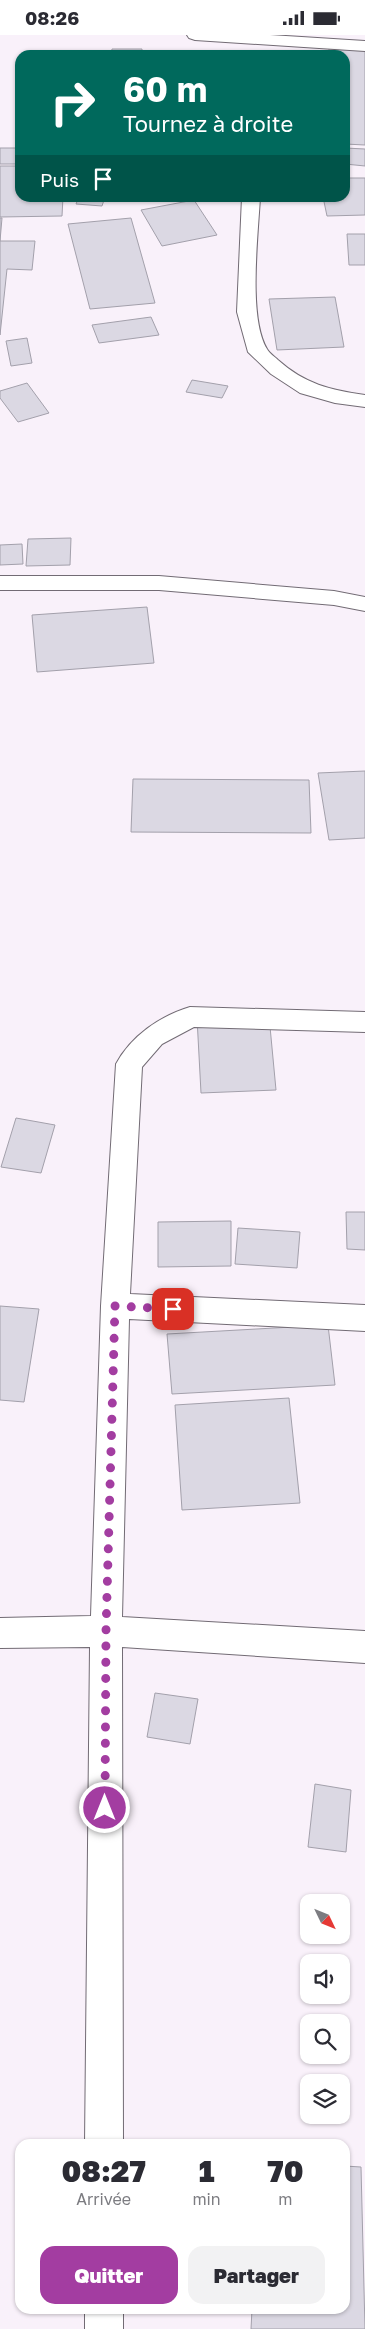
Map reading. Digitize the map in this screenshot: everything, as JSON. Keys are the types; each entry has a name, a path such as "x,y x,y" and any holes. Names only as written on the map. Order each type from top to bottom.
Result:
{"street":[{"path":"195,35 365,46"},
{"path":"258,50 259,38"},
{"path":"251,202 246,312 258,352 278,370 307,389 335,397 365,401"},
{"path":"0,583 159,583 334,598 365,604"},
{"path":"104,2139 106,1631 115,1306 129,1064 153,1037 190,1017 365,1022"},
{"path":"115,1306 365,1318"},
{"path":"0,1633 106,1631 365,1647"},
{"path":"104,2314 104,2329"}],"building":[{"path":"329,47 365,48 365,145 350,144 350,50 329,50"},
{"path":"112,49 142,49 142,50"},
{"path":"0,148 15,148 15,164 0,164"},
{"path":"350,148 365,149 365,166 350,164"},
{"path":"0,166 15,166 15,202 63,202 62,216 0,217"},
{"path":"350,178 365,178 365,215 327,216 324,202 350,202"},
{"path":"77,202 103,202 102,206 76,204"},
{"path":"183,202 195,202 217,235 162,246 141,210"},
{"path":"0,218 2,218 0,241"},
{"path":"131,218 155,303 90,309 68,224"},
{"path":"347,234 365,234 365,265 349,265"},
{"path":"0,241 35,241 32,270 7,269 0,335"},
{"path":"335,297 344,347 277,350 269,299"},
{"path":"151,317 159,335 99,343 92,325"},
{"path":"27,338 32,363 11,366 6,341"},
{"path":"192,380 228,386 222,398 186,392"},
{"path":"27,383 49,413 18,422 0,398 0,391"},
{"path":"71,538 70,565 26,566 28,539"},
{"path":"22,544 23,564 0,565 0,545"},
{"path":"147,607 154,663 37,672 32,615"},
{"path":"365,771 365,838 329,840 318,773"},
{"path":"133,779 309,780 311,833 131,832"},
{"path":"269,1016 276,1090 201,1093 197,1018"},
{"path":"16,1118 55,1125 41,1173 1,1167"},
{"path":"346,1212 365,1212 365,1250 347,1249"},
{"path":"231,1221 231,1266 158,1267 158,1222"},
{"path":"238,1228 300,1232 297,1268 235,1264"},
{"path":"0,1306 39,1309 24,1402 0,1400"},
{"path":"328,1325 335,1385 172,1394 167,1334"},
{"path":"289,1398 300,1503 182,1510 175,1405"},
{"path":"155,1693 198,1699 190,1744 147,1737"},
{"path":"315,1784 351,1790 346,1852 308,1847"},
{"path":"350,2166 361,2167 365,2329 251,2329 252,2314 350,2314"}],"route":[{"path":"105,1808 106,1631 115,1306 173,1309"}]}
